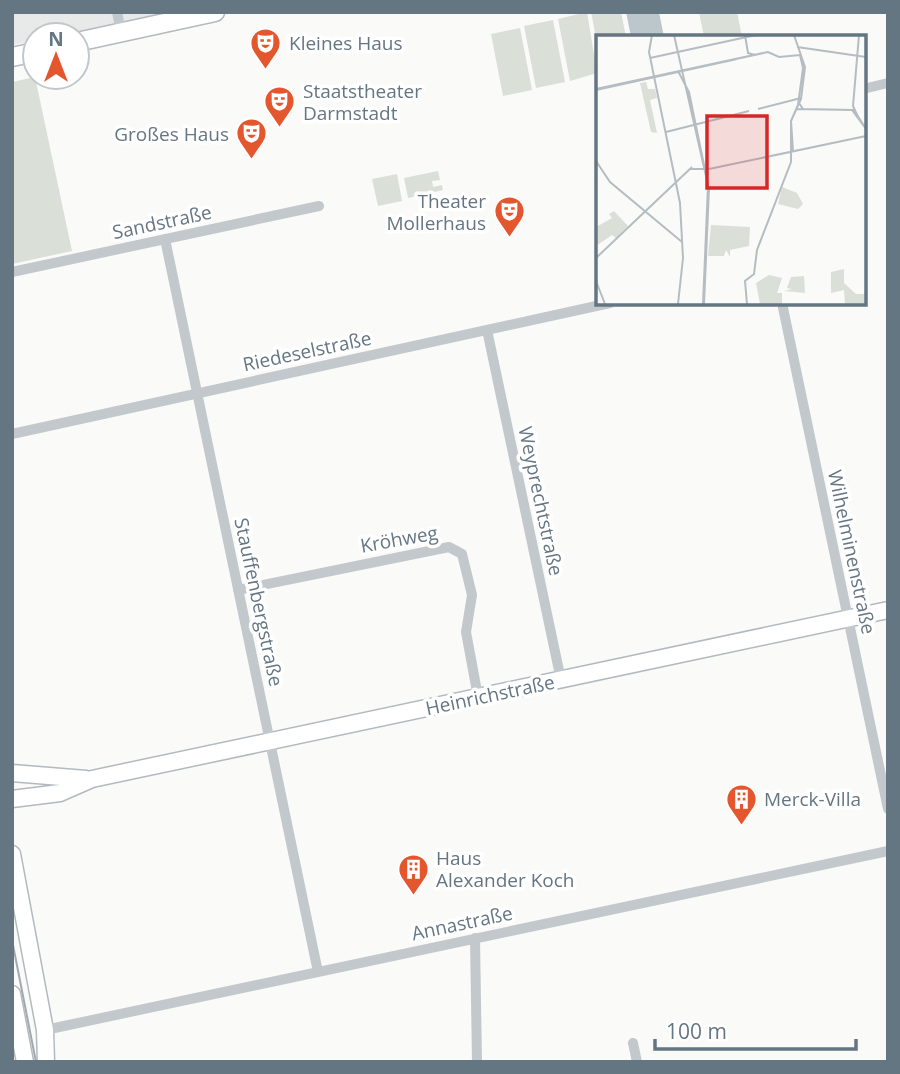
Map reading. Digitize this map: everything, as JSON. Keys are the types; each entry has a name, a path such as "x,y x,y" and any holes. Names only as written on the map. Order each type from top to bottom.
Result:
{"main road":[{"path":"91,39 215,12"},
{"name":"Heinrichstraße","path":"12,799 60,793 92,779 888,610"},
{"name":"Heinrichstraße","path":"12,773 92,779"},
{"path":"12,854 45,1030 46,1062"},
{"path":"12,994 17,1042 24,1062"}],"street":[{"path":"117,12 121,32"},
{"path":"865,89 888,83"},
{"name":"Sandstraße","path":"12,272 319,206"},
{"name":"Stauffenbergstraße","path":"165,239 318,972"},
{"name":"Riedeselstraße","path":"12,434 605,304"},
{"name":"Wilhelminenstraße","path":"782,304 888,809"},
{"name":"Weyprechtstraße","path":"486,330 561,680"},
{"name":"Kröhweg","path":"238,590 449,547 462,554 471,595 466,632 478,697"},
{"name":"Annastraße","path":"45,1030 888,850"},
{"path":"475,938 477,1062"},
{"path":"633,1043 637,1062"}],"shaded area":[{"path":"12,12 174,12 91,29 91,21 21,21 21,43 12,45"},
{"path":"587,12 596,73 570,81 558,19"},
{"path":"591,12 621,12 626,35 596,35 596,38"},
{"path":"626,12 659,12 664,35 631,35"},
{"path":"699,12 737,12 742,35 704,35"},
{"path":"553,20 565,82 536,88 524,26"},
{"path":"520,28 532,90 503,96 491,34"},
{"path":"21,80 21,91 38,91 72,251 12,264 12,82"},
{"path":"438,171 440,180 432,181 433,187 442,185 443,190 408,198 404,178"},
{"path":"397,174 402,201 378,206 372,179"}],"tram line":[{"path":"12,940 36,1062"}],"place":[{"name":"Kleines Haus","path":"266,70"},
{"name":"Staatstheater Darmstadt","path":"280,129"},
{"name":"Großes Haus","path":"252,161"},
{"name":"Theater Mollerhaus","path":"509,239"},
{"name":"Merck-Villa","path":"741,826"},
{"name":"Haus Alexander Koch","path":"413,896"}]}
